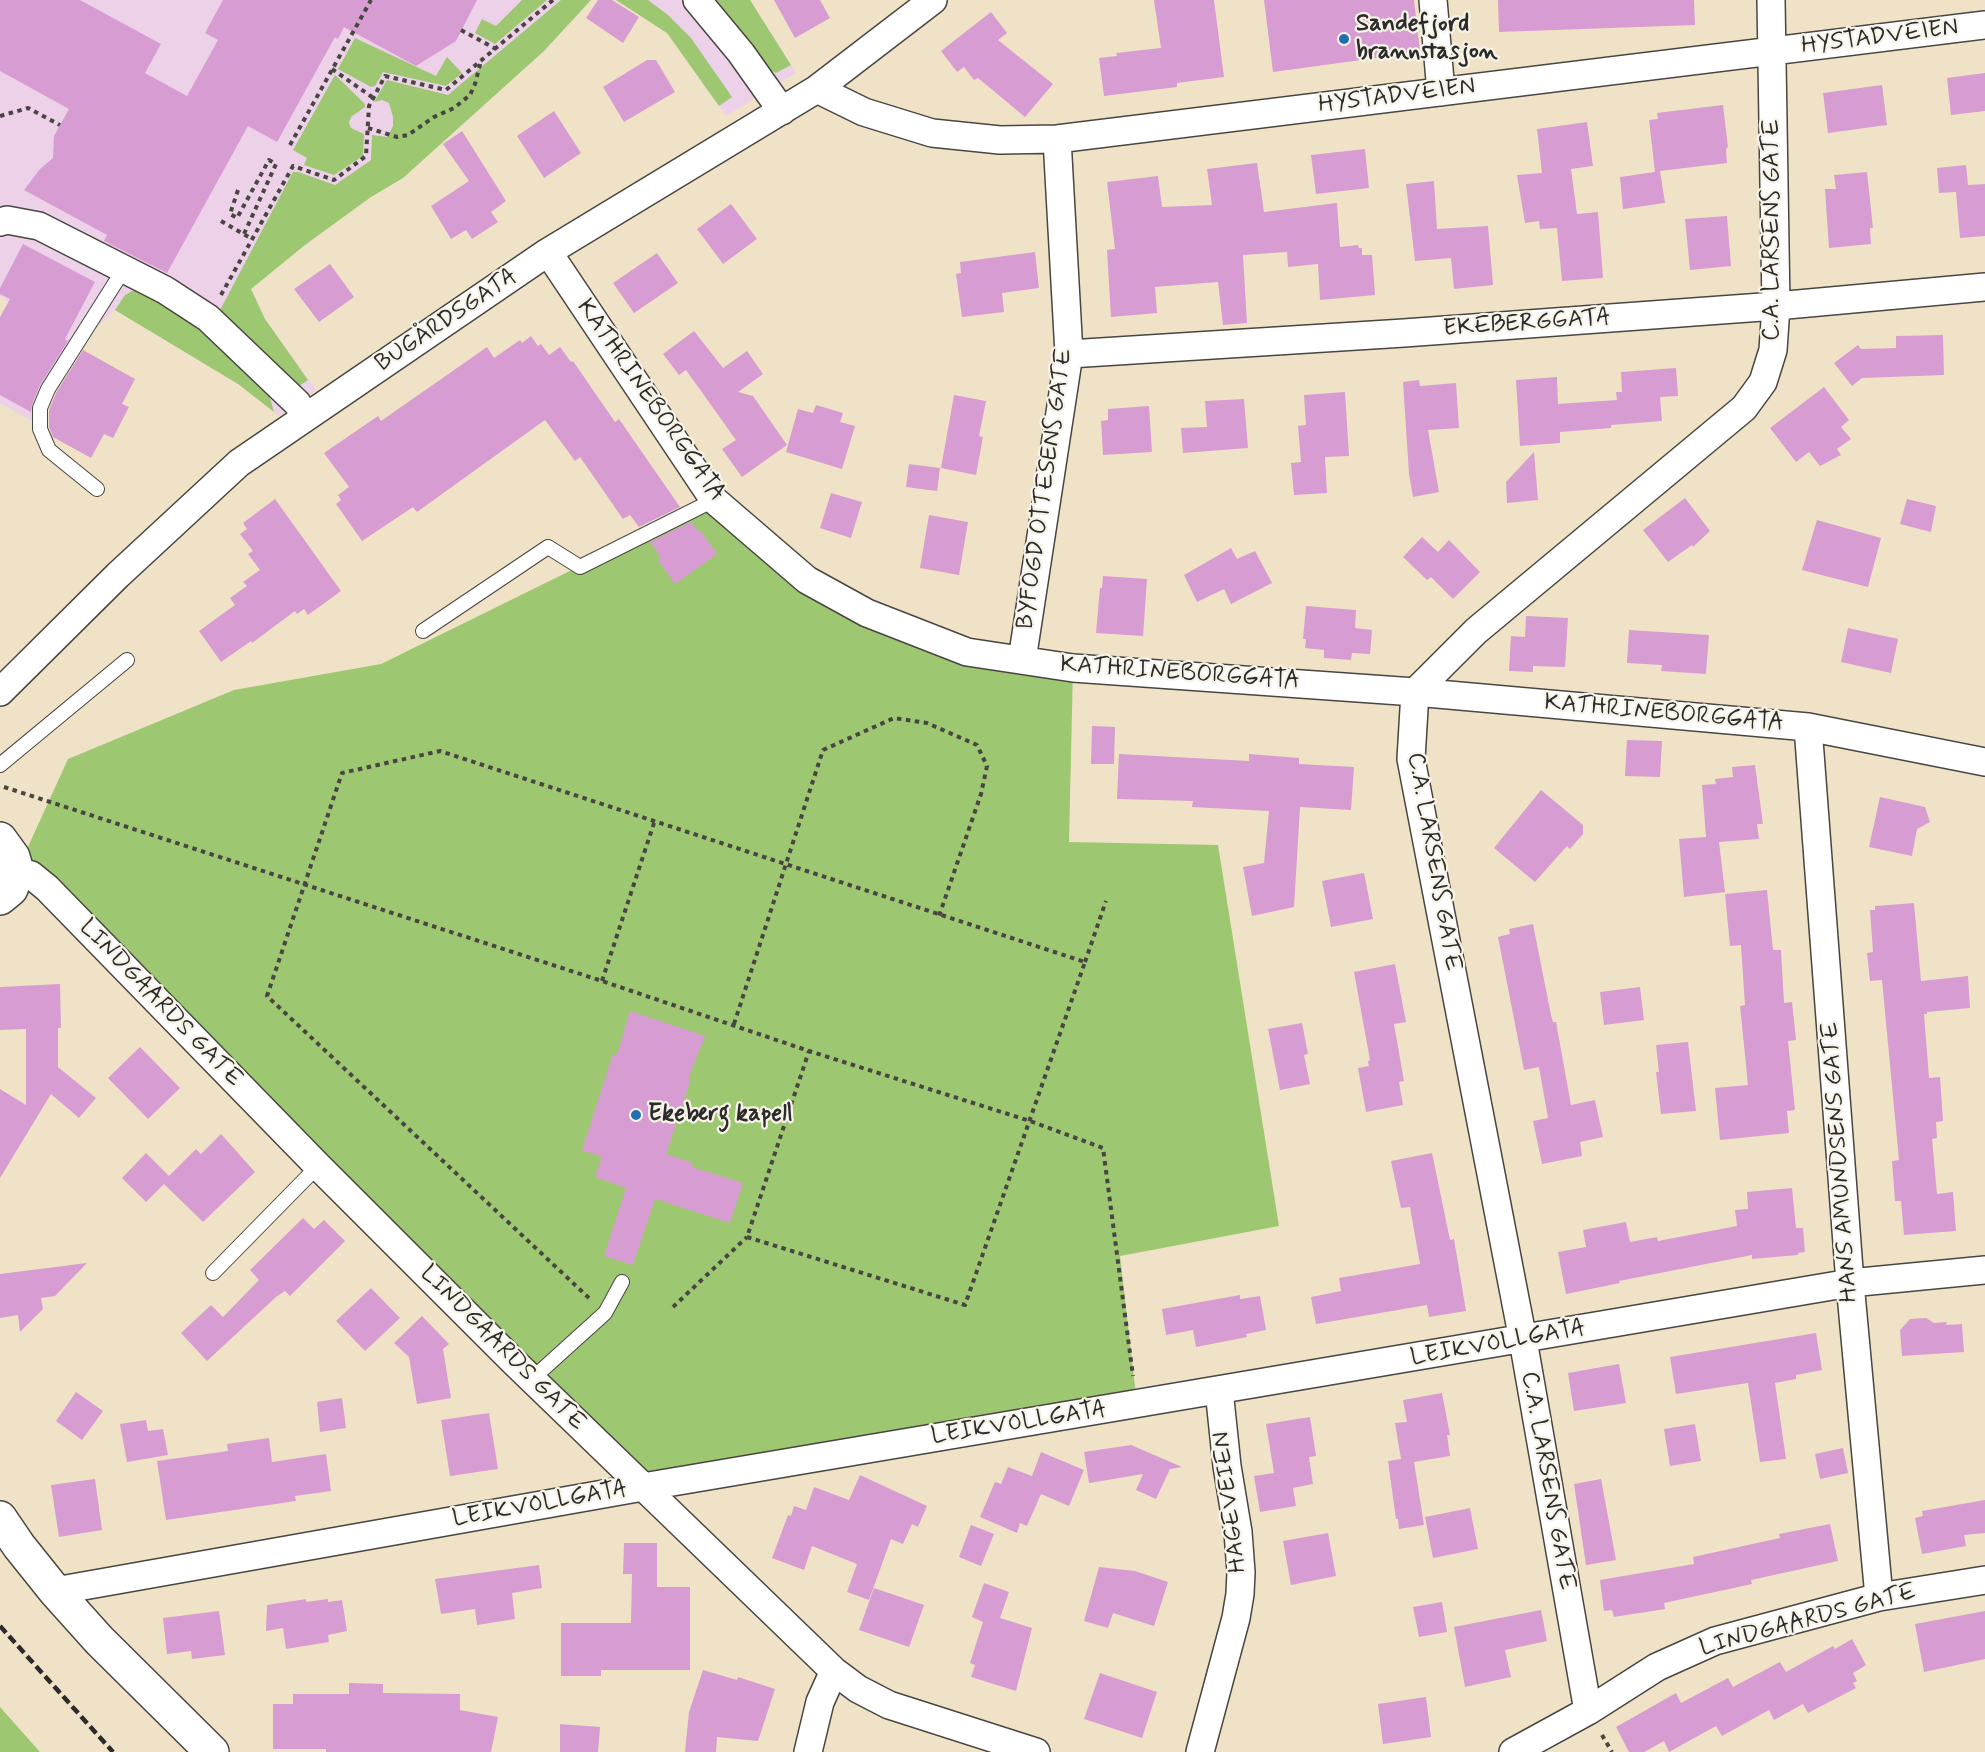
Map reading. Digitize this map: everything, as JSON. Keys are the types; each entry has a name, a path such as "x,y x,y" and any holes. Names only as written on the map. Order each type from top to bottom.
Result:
{"main road":[{"path":"0,840 14,857 17,871 12,889 0,898"},
{"path":"0,1518 55,1591 99,1641 212,1752"}],"street":[{"path":"697,0 741,52 782,111"},
{"name":"BUGÅRDSGATA","path":"0,692 118,575 239,463 548,252 817,89 933,0"},
{"path":"1433,0 1441,92"},
{"name":"C.A. LARSENS GATE","path":"1588,1711 1522,1340 1412,759 1415,692 1476,632 1744,408 1763,382 1773,350 1776,306 1772,0"},
{"name":"HYSTADVEIEN","path":"817,89 864,112 932,134 1000,140 1058,139 1985,25"},
{"name":"BYFOGD OTTESENS GATE","path":"1022,660 1069,354 1058,139"},
{"path":"0,222 8,220 39,226 165,290 208,318 297,403 306,417"},
{"name":"KATHRINEBORGGATA","path":"548,252 714,500 807,580 867,613 968,652 1073,668 1415,692 1808,727 1985,762"},
{"name":"EKEBERGGATA","path":"1069,354 1776,306 1985,287"},
{"name":"HANS AMUNDSENS GATE","path":"1808,727 1850,1283 1879,1597"},
{"name":"LINDGAARDS GATE","path":"17,871 31,875 47,888 318,1166 532,1379 834,1671 858,1689 889,1705 1036,1752"},
{"name":"LEIKVOLLGATA","path":"55,1591 643,1487 1850,1283 1985,1270"},
{"name":"HAGEVEIEN","path":"1200,1752 1236,1618 1240,1594 1238,1532 1219,1390"},
{"name":"LINDGAARDS GATE","path":"1513,1752 1588,1711 1657,1667 1715,1641 1879,1597 1985,1580"},
{"path":"808,1752 820,1701 834,1671"}],"lane":[{"path":"97,489 49,450 40,429 40,408 48,389 124,269"},
{"path":"423,631 548,547 580,567 714,500"},
{"path":"0,765 128,660"},
{"path":"213,1273 318,1166"},
{"path":"532,1379 604,1313 622,1282"}],"path":[{"path":"290,145 371,0"},
{"path":"208,318 293,166 334,180 366,156 369,106 385,76 447,90 553,0"},
{"path":"461,30 496,49"},
{"path":"368,128 397,137 408,135 426,122 454,108 470,95 481,61"},
{"path":"332,69 372,97"},
{"path":"0,117 28,108 60,125"},
{"path":"238,190 230,214 237,218 269,160 276,164 244,234"},
{"path":"221,220 252,239"},
{"path":"734,1024 823,750 894,718 927,723 977,745 987,766 981,794 939,916"},
{"path":"604,1313 267,996 342,773 441,751 1084,962"},
{"path":"0,785 734,1024 809,1052 1030,1121 1103,1148 1137,1404"},
{"path":"602,981 655,820"},
{"path":"747,1236 965,1305 1106,901"},
{"path":"673,1307 747,1236 809,1052"}],"shaded area":[{"path":"0,0 591,0 544,51 403,178 371,197 305,245 251,289 265,319 316,390 279,416 238,384 115,310 82,342 35,423 0,403 0,319 9,302 0,296"},
{"path":"616,0 750,0 796,73 726,116 667,33"}],"green space":[{"path":"522,0 547,0 495,44 475,33 482,19 496,26"},
{"path":"561,0 591,0 544,51 403,178 371,197 305,245 251,289 265,319 308,380 299,386 219,312 293,172 335,185 371,160 372,135 387,137 393,126 389,103 382,100 374,102 387,80 448,95"},
{"path":"616,0 648,0 668,15 691,38 732,97 719,106 667,33"},
{"path":"715,0 750,0 791,65 776,73 764,66"},
{"path":"355,38 436,76 447,57 462,73 446,86 383,72 375,86 371,87 338,69"},
{"path":"335,75 365,104 365,107 351,117 349,123 351,128 364,134 363,156 334,175 304,165 307,158 293,150"},
{"path":"142,290 190,319 268,391 274,412 238,384 115,310 125,295 132,291"},
{"path":"714,500 807,580 921,635 1073,668 1069,842 1218,845 1279,1226 1120,1256 1137,1404 643,1487 17,871 68,759 234,690 381,664"},
{"path":"0,1707 40,1752 0,1752"}],"building":[{"path":"0,0 80,0 161,44 145,73 187,96 218,40 205,33 223,0 477,0 456,41 416,66 344,27 338,39 335,37 277,142 248,126 167,273 104,241 107,235 24,190 40,169 53,158 54,136 69,109 0,71"},
{"path":"598,0 612,0 639,17 623,43 586,18"},
{"path":"774,0 820,0 830,18 795,38"},
{"path":"1154,0 1214,0 1224,77 1177,83 1177,87 1104,96 1099,58 1117,56 1116,53 1161,48"},
{"name":"Sandefjord brannstasjon","path":"1264,0 1414,0 1420,52 1273,72"},
{"path":"1498,0 1694,0 1695,25 1499,32"},
{"path":"991,12 1007,33 998,40 1053,84 1025,117 978,78 974,80 964,67 957,72 941,51"},
{"path":"647,60 656,60 675,92 624,122 603,87"},
{"path":"1985,73 1985,111 1951,115 1947,78"},
{"path":"1882,85 1887,125 1828,133 1823,93"},
{"path":"1723,105 1728,147 1726,149 1727,163 1660,171 1665,203 1623,209 1620,177 1655,172 1649,120 1658,119 1657,113"},
{"path":"554,111 581,153 544,178 517,136"},
{"path":"1587,122 1593,166 1571,169 1577,214 1598,212 1603,278 1562,281 1557,228 1540,229 1539,221 1525,223 1517,175 1542,173 1537,129"},
{"path":"462,131 506,201 491,212 498,222 472,239 466,230 451,239 431,206 469,181 443,144"},
{"path":"1365,149 1369,188 1316,194 1311,155"},
{"path":"1257,163 1264,212 1337,203 1340,247 1358,245 1362,248 1362,255 1372,255 1375,295 1320,300 1318,264 1288,267 1287,252 1243,255 1247,323 1223,325 1218,282 1155,287 1157,313 1111,317 1107,250 1115,249 1107,182 1158,176 1162,207 1212,205 1207,169"},
{"path":"1966,165 1968,185 1985,184 1985,236 1960,238 1956,192 1939,193 1937,168"},
{"path":"1867,172 1873,228 1870,228 1871,244 1829,248 1825,189 1836,189 1834,175"},
{"path":"1434,181 1437,229 1488,226 1493,285 1454,289 1451,258 1415,261 1406,184"},
{"path":"731,204 757,239 723,264 697,229"},
{"path":"1727,216 1731,266 1690,270 1685,219"},
{"path":"23,244 95,282 65,339 68,341 40,385 31,412 0,395 0,317 10,299 0,294 0,288"},
{"path":"1035,252 1039,288 1002,293 1004,312 962,317 956,274 961,273 960,262"},
{"path":"657,253 678,283 634,313 613,283"},
{"path":"330,264 354,297 319,322 294,289"},
{"path":"694,331 723,368 747,351 763,374 738,392 753,396 787,445 742,477 722,449 736,440 686,370 679,375 663,354"},
{"path":"1943,335 1944,375 1862,378 1852,386 1834,363 1858,345 1861,349 1896,348 1896,336"},
{"path":"531,336 549,355 560,347 571,362 573,361 615,422 619,419 680,507 639,527 630,515 623,519 580,457 575,461 545,420 417,512 413,507 362,541 336,504 341,500 338,495 349,487 324,453 378,416 381,421 487,347 494,358 520,340 522,343"},
{"path":"83,350 135,379 122,404 129,407 113,438 104,434 91,458 53,437 49,427 49,410 56,393"},
{"path":"1676,368 1678,396 1660,397 1662,421 1560,432 1560,443 1520,446 1516,380 1557,377 1558,404 1617,400 1616,392 1622,392 1621,372"},
{"path":"1419,380 1420,386 1456,383 1459,428 1428,430 1439,492 1413,497 1409,474 1403,382"},
{"path":"1824,387 1849,420 1841,427 1851,439 1837,449 1841,455 1820,466 1809,452 1796,462 1770,428"},
{"path":"1345,392 1349,456 1325,457 1327,493 1294,495 1291,463 1301,462 1298,426 1306,425 1304,395"},
{"path":"954,395 986,401 979,436 983,437 976,475 941,468"},
{"path":"1244,399 1248,448 1183,453 1181,428 1207,427 1205,401"},
{"path":"816,405 843,413 840,422 855,426 842,469 786,452 798,409 813,413"},
{"path":"1149,406 1152,452 1103,455 1101,421 1108,420 1108,409"},
{"path":"1534,452 1538,500 1507,503 1506,482"},
{"path":"909,464 940,468 937,491 906,487"},
{"path":"831,493 862,502 851,538 820,528"},
{"path":"1685,498 1710,531 1693,547 1692,545 1668,562 1643,530"},
{"path":"275,499 341,591 308,615 304,609 297,614 295,611 252,643 251,641 221,662 199,631 235,605 230,598 247,586 243,582 260,570 248,554 253,551 240,534 247,529 243,523"},
{"path":"1907,499 1936,506 1931,532 1900,524"},
{"path":"929,515 968,522 959,575 920,568"},
{"path":"1817,520 1881,538 1868,587 1802,570"},
{"path":"691,522 698,531 700,530 717,554 675,584 658,560 661,558 650,542"},
{"path":"1422,537 1438,552 1449,540 1480,572 1453,599 1431,577 1427,580 1403,557"},
{"path":"1231,548 1237,559 1255,551 1272,583 1231,604 1224,589 1197,602 1184,575"},
{"path":"1103,576 1147,579 1143,636 1096,633"},
{"path":"1306,606 1356,610 1355,628 1372,630 1370,654 1352,653 1351,660 1324,658 1324,650 1305,648 1306,639 1303,639"},
{"path":"1526,616 1568,618 1565,667 1533,666 1533,672 1509,671 1511,636 1525,637"},
{"path":"1848,628 1898,639 1891,673 1841,662"},
{"path":"1629,630 1709,635 1706,674 1661,671 1662,665 1627,663"},
{"path":"1092,726 1115,727 1114,764 1091,764"},
{"path":"1627,740 1662,741 1660,777 1625,776"},
{"path":"1119,754 1249,761 1249,754 1299,758 1299,764 1354,767 1351,810 1300,807 1294,907 1252,916 1243,867 1264,863 1269,811 1192,807 1193,801 1117,799"},
{"path":"1755,765 1763,824 1757,824 1759,839 1719,842 1725,892 1684,897 1679,839 1706,837 1702,785 1716,784 1715,779 1733,777 1732,767"},
{"path":"1541,790 1583,825 1583,834 1570,849 1567,846 1535,882 1494,848"},
{"path":"1880,797 1925,807 1930,822 1917,829 1912,856 1869,847"},
{"path":"1364,873 1373,919 1331,927 1322,881"},
{"path":"1767,890 1773,950 1781,950 1784,1003 1792,1002 1796,1040 1788,1041 1795,1110 1787,1111 1789,1133 1720,1140 1715,1088 1748,1085 1740,1006 1745,1005 1741,945 1730,946 1725,894"},
{"path":"1914,903 1921,981 1968,976 1970,1008 1924,1014 1929,1078 1940,1077 1943,1121 1936,1122 1937,1138 1932,1139 1937,1194 1953,1192 1956,1231 1904,1235 1901,1201 1895,1201 1892,1161 1899,1160 1882,980 1870,981 1867,953 1873,952 1870,910 1875,910 1875,906"},
{"path":"1533,924 1551,1015 1553,1022 1556,1022 1571,1105 1595,1100 1603,1137 1580,1142 1582,1156 1542,1164 1533,1121 1548,1118 1539,1067 1524,1070 1498,937 1510,934 1509,929"},
{"path":"1395,964 1406,1022 1394,1024 1404,1081 1399,1082 1403,1105 1366,1112 1358,1068 1369,1066 1368,1061 1370,1060 1354,972"},
{"path":"60,984 61,1028 58,1028 58,1067 96,1098 79,1118 51,1094 0,1178 0,1089 26,1105 26,1029 0,1030 0,987"},
{"path":"1640,987 1644,1020 1604,1025 1600,992"},
{"name":"Ekeberg kapell","path":"630,1011 705,1036 688,1079 691,1079 666,1154 693,1163 692,1167 743,1183 730,1223 655,1199 633,1265 604,1256 626,1188 595,1177 602,1157 582,1150 613,1054 617,1055"},
{"path":"1302,1023 1308,1054 1304,1055 1310,1084 1280,1090 1268,1029"},
{"path":"1688,1042 1696,1111 1661,1114 1656,1072 1659,1072 1656,1045"},
{"path":"140,1047 180,1088 148,1119 108,1078"},
{"path":"221,1134 255,1172 203,1222 164,1184 146,1202 122,1178 146,1153 169,1176 196,1149 201,1154"},
{"path":"1432,1153 1450,1240 1454,1239 1466,1311 1429,1317 1427,1305 1316,1324 1311,1297 1341,1291 1339,1278 1420,1264 1410,1207 1401,1208 1391,1161"},
{"path":"1792,1188 1796,1228 1803,1228 1805,1252 1798,1253 1798,1255 1752,1259 1752,1255 1619,1281 1620,1283 1566,1294 1558,1252 1586,1247 1583,1230 1626,1222 1630,1242 1657,1237 1658,1241 1737,1226 1735,1210 1748,1209 1747,1192"},
{"path":"303,1218 314,1229 324,1220 345,1241 290,1296 285,1291 276,1297 207,1361 181,1333 211,1305 223,1317 259,1280 250,1270"},
{"path":"87,1263 55,1296 41,1298 43,1309 20,1332 18,1315 0,1318 0,1274"},
{"path":"371,1288 400,1318 365,1351 336,1321"},
{"path":"1240,1295 1240,1299 1260,1296 1266,1330 1246,1334 1247,1337 1196,1347 1193,1330 1166,1335 1162,1309"},
{"path":"422,1316 449,1344 443,1349 451,1398 417,1404 409,1357 394,1343"},
{"path":"1926,1318 1934,1323 1947,1322 1946,1325 1962,1324 1964,1352 1902,1356 1900,1330 1910,1319"},
{"path":"1816,1333 1822,1370 1796,1375 1796,1379 1775,1383 1786,1459 1760,1462 1748,1383 1676,1394 1670,1357"},
{"path":"1619,1364 1626,1403 1574,1411 1568,1373"},
{"path":"76,1392 103,1411 82,1440 56,1421"},
{"path":"1442,1393 1450,1435 1447,1435 1450,1456 1414,1462 1424,1525 1399,1529 1388,1461 1401,1459 1395,1423 1407,1422 1403,1400"},
{"path":"342,1398 346,1428 320,1432 317,1402"},
{"path":"489,1413 498,1469 450,1476 441,1420"},
{"path":"1310,1417 1316,1456 1309,1457 1313,1484 1293,1488 1296,1506 1260,1512 1254,1476 1274,1473 1266,1424"},
{"path":"146,1420 148,1431 163,1429 168,1455 127,1462 120,1424"},
{"path":"1695,1424 1701,1461 1670,1466 1664,1429"},
{"path":"269,1438 272,1462 326,1454 331,1491 295,1496 296,1501 166,1520 157,1461 228,1451 227,1444"},
{"path":"1131,1445 1182,1467 1170,1469 1156,1499 1136,1490 1143,1474 1089,1483 1084,1452"},
{"path":"1843,1448 1848,1473 1820,1479 1815,1454"},
{"path":"1041,1452 1084,1470 1069,1506 1041,1494 1027,1526 1020,1523 1017,1533 980,1517 995,1482 1001,1484 1008,1467 1032,1476"},
{"path":"860,1475 927,1506 918,1527 912,1524 903,1544 891,1539 869,1600 847,1592 857,1564 812,1546 804,1570 772,1558 788,1515 791,1516 794,1506 806,1510 814,1487 849,1500"},
{"path":"95,1479 102,1530 59,1537 51,1485"},
{"path":"1601,1479 1616,1560 1586,1565 1574,1484"},
{"path":"1985,1500 1985,1533 1964,1535 1966,1546 1922,1554 1915,1518 1923,1516 1922,1511"},
{"path":"1470,1508 1478,1549 1433,1558 1425,1517"},
{"path":"1830,1524 1838,1561 1751,1580 1752,1584 1664,1603 1665,1609 1614,1617 1612,1610 1604,1611 1600,1580 1694,1564 1693,1557 1780,1538 1779,1534"},
{"path":"971,1525 994,1534 981,1566 959,1557"},
{"path":"1328,1533 1336,1576 1291,1585 1283,1541"},
{"path":"624,1543 657,1543 657,1587 690,1587 690,1670 601,1670 601,1676 561,1676 561,1623 631,1623 632,1574 623,1574"},
{"path":"539,1565 542,1588 512,1593 515,1619 477,1625 475,1609 441,1614 435,1579"},
{"path":"1099,1567 1135,1571 1168,1582 1154,1626 1113,1613 1108,1628 1084,1621"},
{"path":"984,1583 1009,1592 1000,1618 1032,1628 1016,1691 971,1677 975,1665 970,1663 983,1622 972,1617"},
{"path":"874,1588 924,1605 909,1647 859,1630"},
{"path":"306,1599 306,1602 342,1600 347,1631 328,1635 329,1642 286,1649 283,1628 266,1631 267,1605"},
{"path":"1442,1602 1447,1632 1419,1637 1413,1607"},
{"path":"1541,1610 1547,1641 1505,1650 1511,1677 1465,1687 1454,1627"},
{"path":"219,1611 225,1655 192,1659 191,1651 167,1654 163,1618"},
{"path":"1985,1611 1985,1659 1924,1672 1915,1624"},
{"path":"1852,1639 1866,1665 1853,1673 1857,1681 1853,1683 1856,1688 1808,1713 1803,1704 1774,1720 1769,1710 1722,1736 1716,1726 1669,1752 1664,1741 1644,1752 1629,1752 1616,1727 1676,1693 1681,1703 1728,1678 1733,1687 1780,1662 1786,1672 1833,1646 1835,1649"},
{"path":"703,1670 737,1680 738,1677 775,1689 758,1741 717,1737 716,1752 685,1752 689,1712"},
{"path":"1100,1673 1157,1692 1142,1738 1084,1719"},
{"path":"349,1683 383,1684 383,1693 460,1694 460,1710 498,1717 491,1752 326,1752 326,1749 273,1749 273,1704 293,1704 293,1694 349,1694"},
{"path":"1426,1697 1431,1737 1383,1744 1378,1704"},
{"path":"560,1724 600,1727 598,1752 560,1752"}],"railway":[{"path":"0,1626 113,1752"}],"place":[{"name":"Sandefjord brannstasjon","path":"1344,39"},
{"name":"Ekeberg kapell","path":"636,1115"}]}
